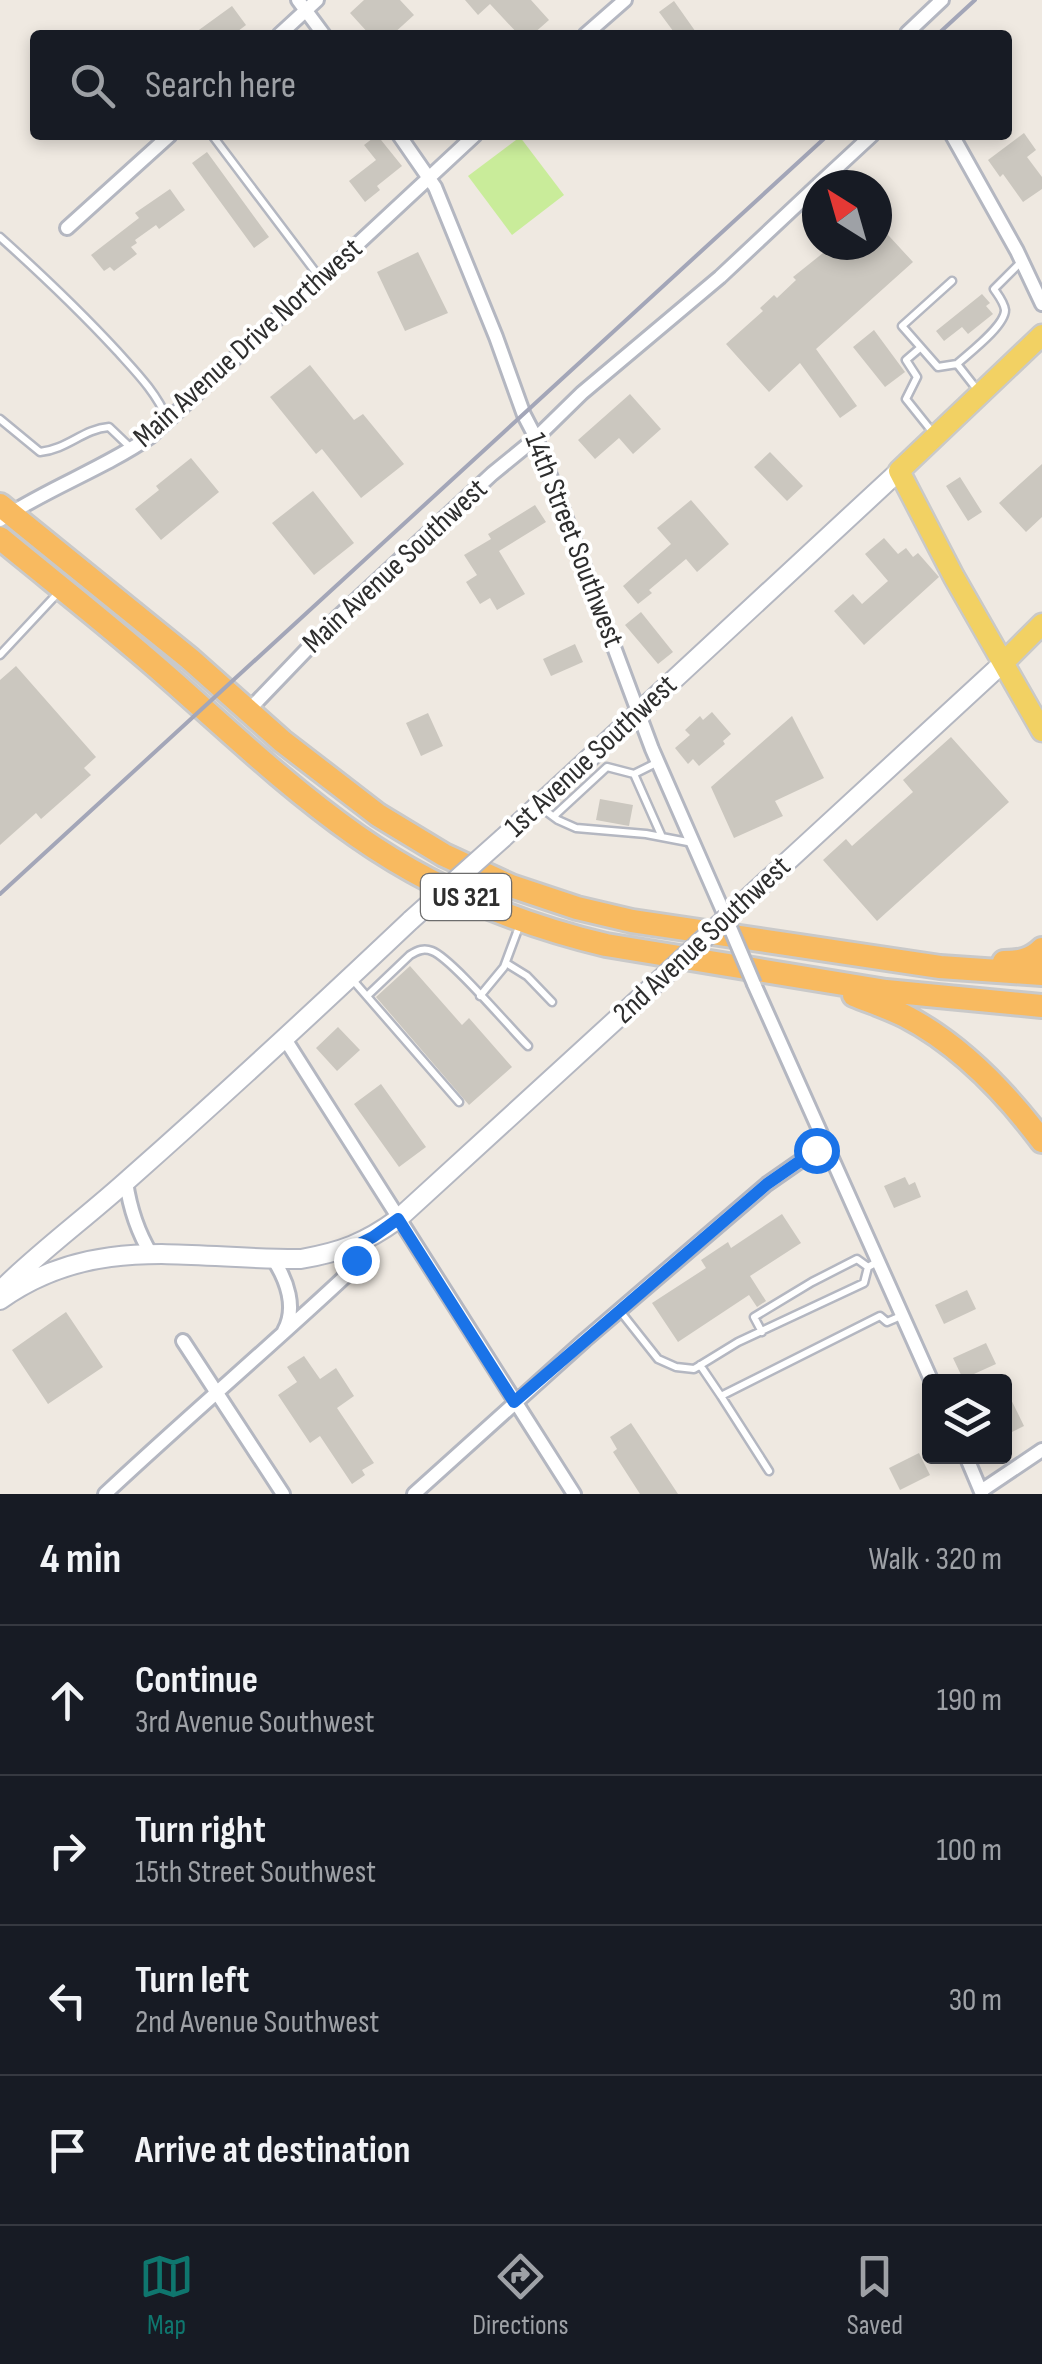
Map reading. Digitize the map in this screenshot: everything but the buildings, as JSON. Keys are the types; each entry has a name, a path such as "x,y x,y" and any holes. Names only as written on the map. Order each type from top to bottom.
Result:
{"highway":[{"name":"US 321","path":"3,513 190,659 282,742 378,815 444,855 511,886 632,921 940,967 1042,974"},
{"name":"US 321","path":"0,538 170,679 262,762 358,836 423,876 493,910 606,945 959,1000 1042,1006"},
{"path":"940,967 1018,962 1036,956 1042,949"},
{"path":"819,980 907,1017 945,1043 990,1082 1042,1141"}],"main road":[{"name":"1st Avenue Southwest","path":"0,1291 285,1039 503,838 546,811 601,760 640,712 712,642 1042,335"},
{"path":"898,471 1042,731"},
{"name":"2nd Avenue Southwest","path":"0,1300 66,1265 120,1255 301,1259 355,1246 373,1237 398,1219 666,974 1042,624"}],"street":[{"path":"283,30 302,5 317,0"},
{"path":"591,30 624,0"},
{"path":"910,30 942,0"},
{"path":"302,5 320,30"},
{"path":"66,228 164,140"},
{"name":"14th Street Southwest","path":"403,140 430,177 536,438 658,762 826,1144 873,1264 928,1374"},
{"name":"Main Avenue Drive Northwest","path":"3,513 132,449 168,421 470,140"},
{"name":"Main Avenue Southwest","path":"835,170 867,140"},
{"path":"955,140 1042,304"},
{"name":"Main Avenue Southwest","path":"248,712 339,616 492,474 802,201"},
{"path":"285,1039 574,1494"},
{"path":"414,1494 514,1402 767,1184 826,1144"},
{"path":"126,1182 136,1227 151,1254"},
{"path":"105,1494 352,1270 355,1246"},
{"path":"273,1259 290,1303 289,1320 280,1338"},
{"path":"183,1341 283,1494"},
{"path":"970,1464 982,1492 1042,1450"}],"lane":[{"path":"216,140 321,279"},
{"path":"0,237 90,322 141,378 168,421"},
{"path":"952,281 902,326 938,367 957,364 1001,323 1005,313 994,289 1022,262"},
{"path":"920,348 906,360 917,377 906,399 935,436"},
{"path":"957,364 980,392"},
{"path":"0,418 40,452 66,446 98,428 109,427 132,449"},
{"path":"0,655 62,589"},
{"path":"601,760 634,774 662,837"},
{"path":"634,774 658,762"},
{"path":"546,811 576,828 693,842"},
{"path":"480,996 506,963 521,920"},
{"path":"367,996 410,954 422,950 438,954 528,1046"},
{"path":"506,963 527,976 552,1002"},
{"path":"350,978 460,1102"},
{"path":"620,1310 658,1359 694,1368 864,1283 873,1264 857,1259 768,1308 754,1317 762,1332"},
{"path":"721,1396 880,1316 887,1322 902,1316"},
{"path":"700,1365 769,1471"}],"green space":[{"path":"516,140 522,140 564,195 512,235 468,176"}],"railway":[{"path":"942,30 975,0"},
{"path":"0,894 823,140"}],"route":[{"path":"356,1260 355,1246 398,1219 514,1402 767,1184 816,1150"}]}
